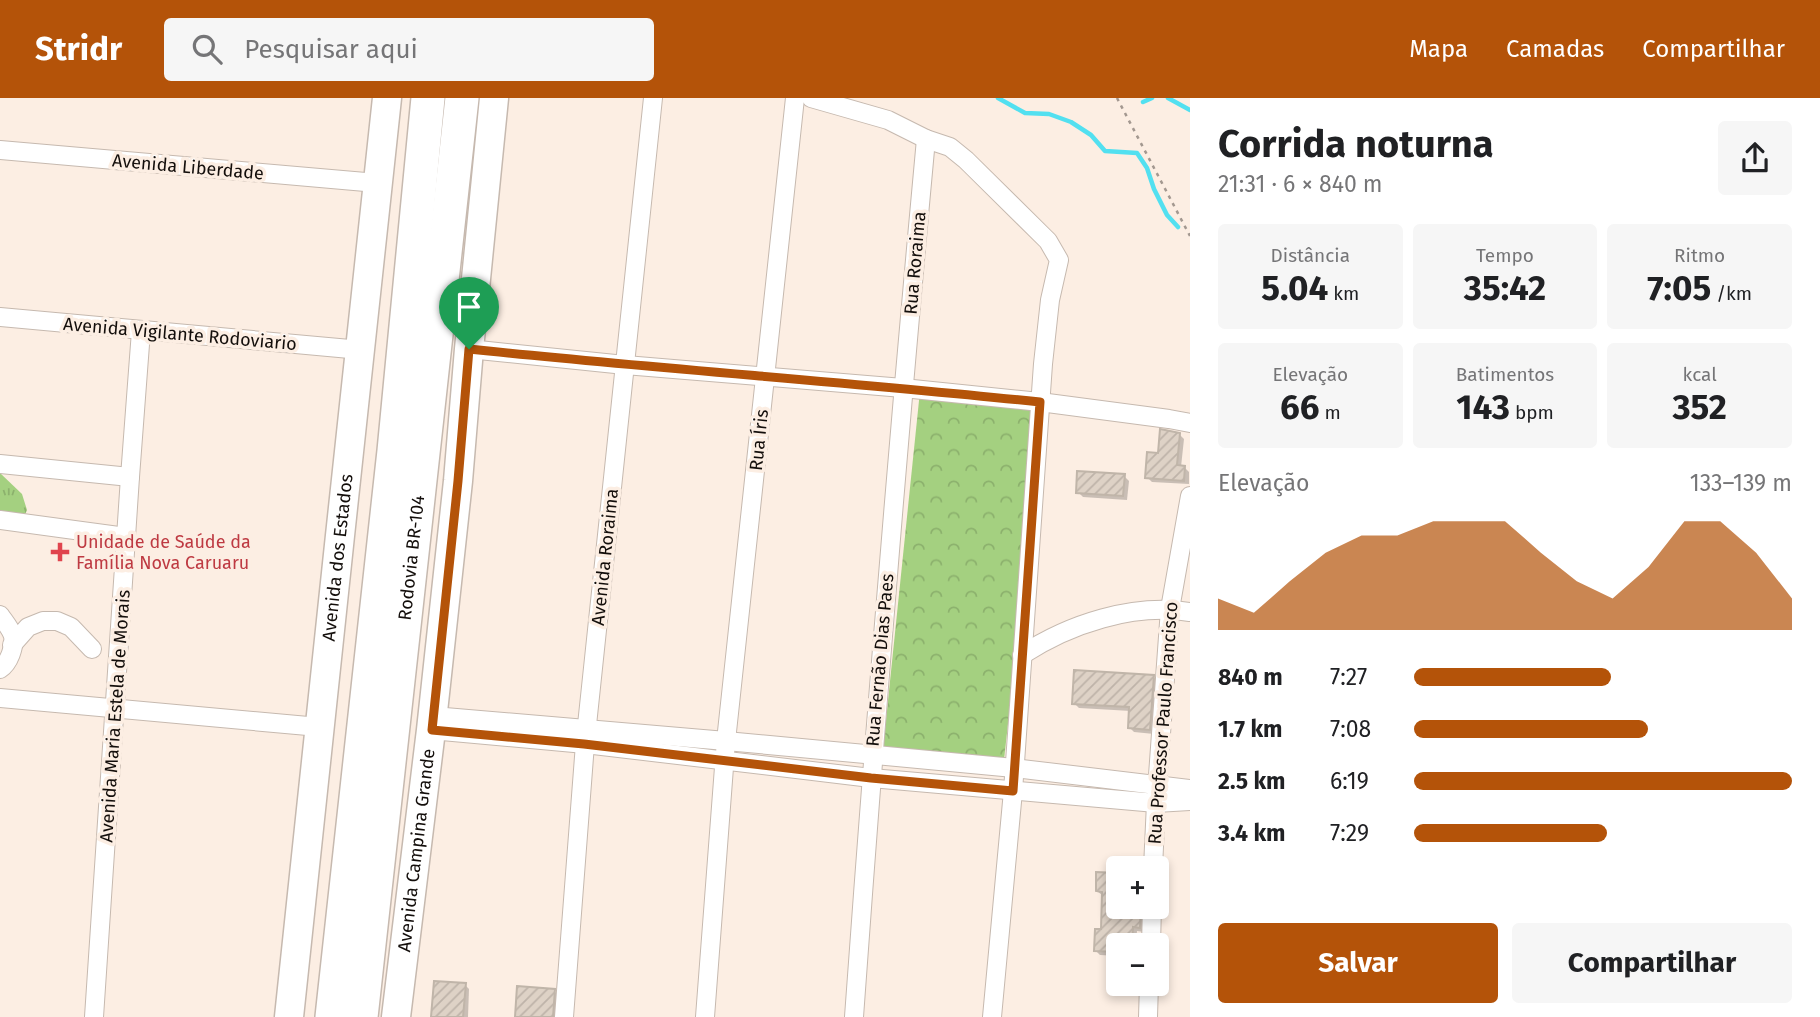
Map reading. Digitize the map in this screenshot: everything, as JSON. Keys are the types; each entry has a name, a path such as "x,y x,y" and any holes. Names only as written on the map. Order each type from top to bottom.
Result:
{"highway":[{"name":"Rodovia BR-104","path":"332,1017 391,478 428,98"},
{"name":"Rodovia BR-104","path":"361,1017 462,98"}],"main road":[{"name":"Avenida dos Estados","path":"289,1017 387,98"},
{"name":"Avenida Campina Grande","path":"396,1017 458,481 494,98"}],"street":[{"name":"Avenida Roraima","path":"564,1017 586,736 653,98"},
{"name":"Rua Íris","path":"705,1017 724,761 795,98"},
{"path":"811,98 888,120 926,139 950,147 1048,241 1059,260 1050,300 1040,402 1013,791 992,1017"},
{"name":"Rua Roraima","path":"903,388 926,139"},
{"name":"Avenida Liberdade","path":"0,150 377,183"},
{"name":"Avenida Vigilante Rodoviario","path":"0,317 360,350"},
{"name":"Avenida Maria Estela de Morais","path":"94,1017 141,331"},
{"path":"469,349 1040,402 1190,424"},
{"name":"Rua Fernão Dias Paes","path":"854,1017 903,388"},
{"path":"0,464 130,477"},
{"name":"Rua Professor Paulo Francisco","path":"1153,856 1170,609 1190,496"},
{"path":"0,520 126,537"},
{"path":"1022,655 1075,626 1118,615 1170,609 1190,612"},
{"path":"0,615 13,635 5,666 0,669"},
{"path":"12,645 28,627 43,621 57,621 71,627 92,649"},
{"path":"0,698 318,727"},
{"path":"432,723 586,736 726,741 1014,768 1190,801"},
{"path":"586,736 724,761 1013,791 1156,794 1190,789"},
{"path":"1148,1017 1149,996"}],"path":[{"path":"1117,98 1190,236"}],"green space":[{"path":"920,391 1043,407 1004,760 883,749"},
{"path":"0,473 22,494 27,510 23,519 0,517"}],"building":[{"path":"1160,429 1180,433 1177,465 1185,466 1184,481 1145,478 1147,452 1158,453"},
{"path":"1077,471 1125,474 1123,496 1076,493"},
{"path":"1074,670 1154,675 1150,730 1128,728 1129,707 1072,704"},
{"path":"1096,872 1106,872 1106,919 1140,919 1140,928 1133,927 1133,933 1106,933 1106,952 1094,951 1095,929 1101,929 1102,892 1096,891"},
{"path":"434,981 466,983 463,1017 431,1017"},
{"path":"517,986 555,989 553,1017 515,1017"}],"waterway":[{"path":"998,98 1025,113 1049,114 1071,122 1091,135 1105,151 1137,153 1147,168 1167,215 1178,227"},
{"path":"1143,102 1152,98"},
{"path":"1168,98 1190,110"}],"place":[{"name":"Unidade de Saúde da Família Nova Caruaru","path":"60,552"}],"route":[{"path":"469,349 1040,402 1013,791 432,730 469,349"}]}
